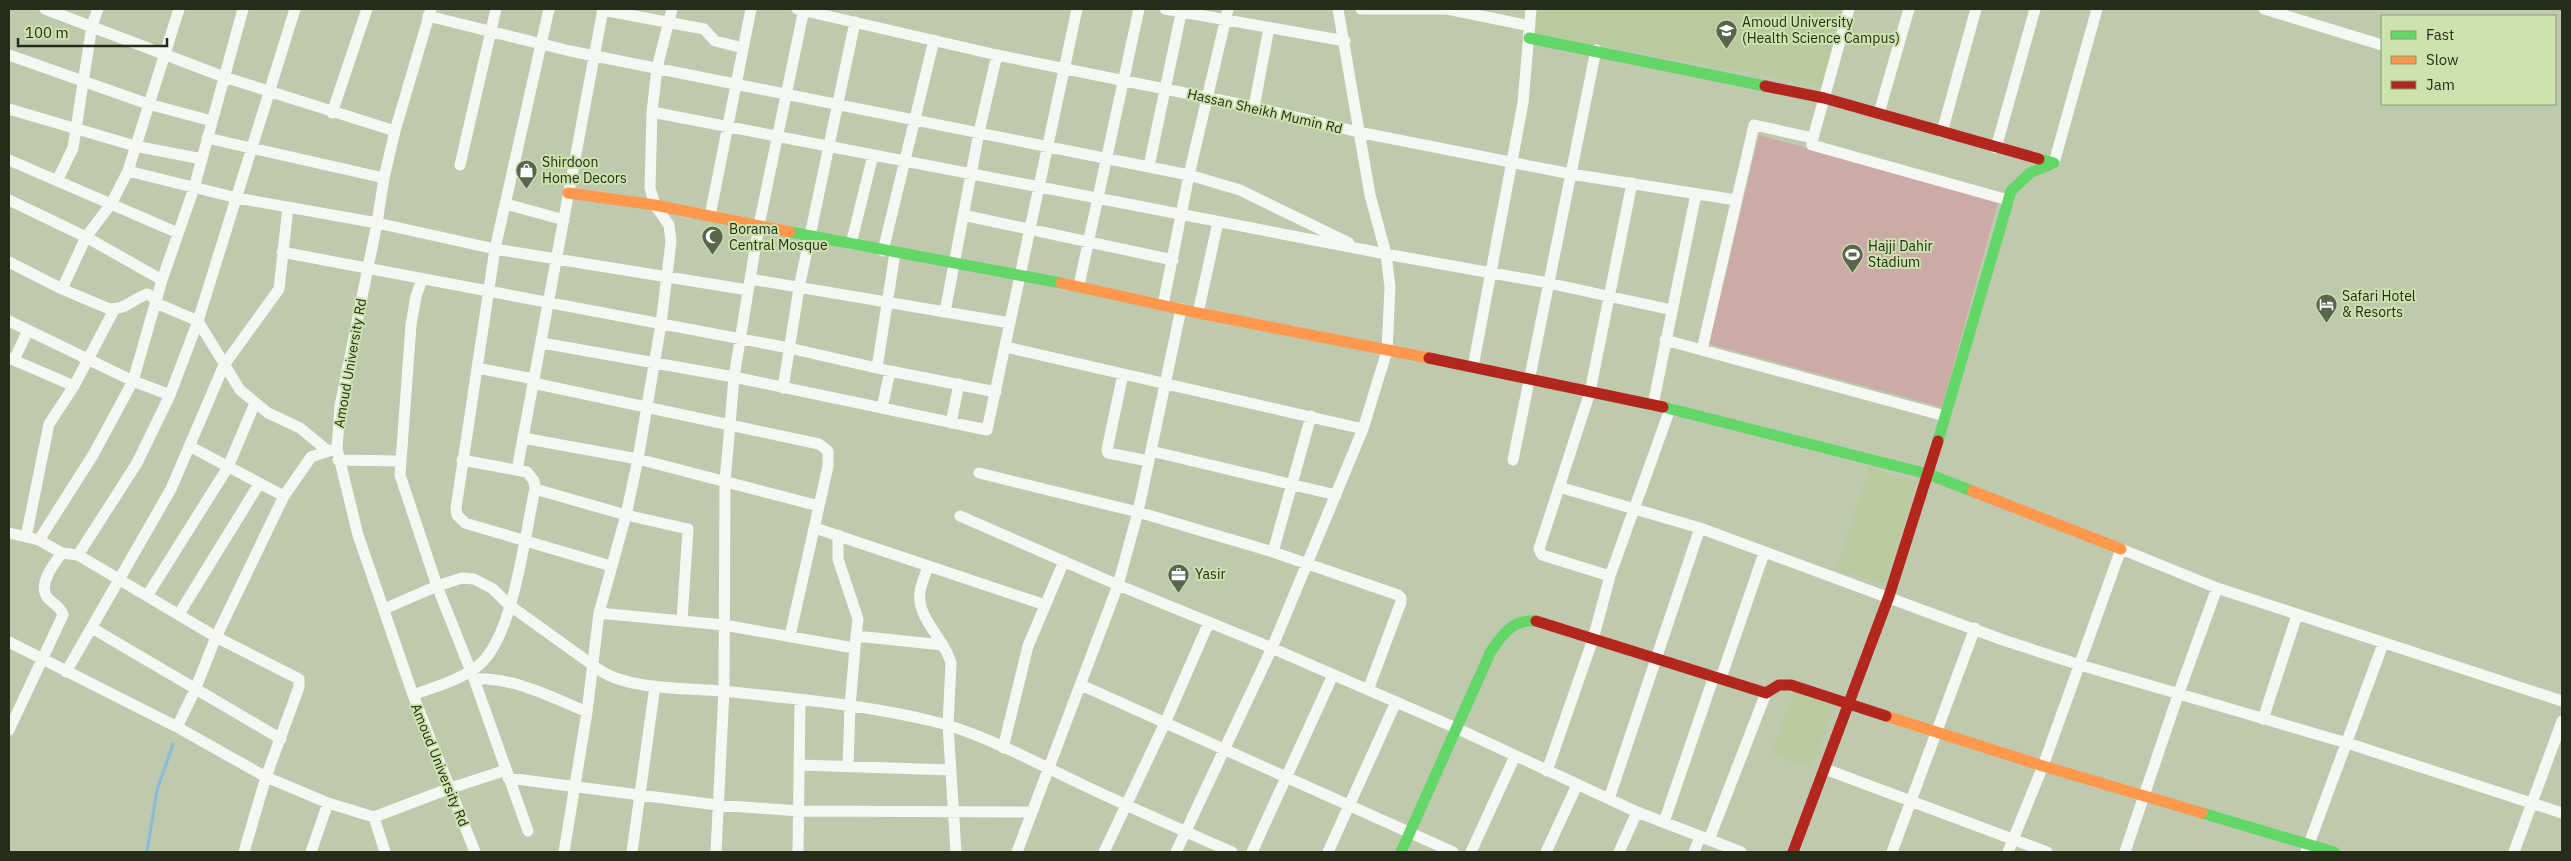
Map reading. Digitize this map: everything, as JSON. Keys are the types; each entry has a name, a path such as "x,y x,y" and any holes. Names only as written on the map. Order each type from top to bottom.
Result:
{"street":[{"path":"45,9 92,25 224,77 332,113 395,131"},
{"path":"57,181 73,148 92,25 98,9"},
{"path":"62,290 86,237 111,204 128,171 163,53 179,9"},
{"path":"39,540 94,455 133,381 162,280 194,188 243,9"},
{"path":"78,555 137,463 170,395 198,322 295,9"},
{"path":"332,113 367,9"},
{"path":"460,165 496,9"},
{"path":"549,9 496,249 456,508 460,519 490,531 524,539 611,566"},
{"path":"564,852 587,712 599,613 626,515 648,409 661,324 671,242 669,224 655,206 650,188 652,112 657,68 672,9"},
{"path":"710,216 751,9"},
{"path":"716,852 724,691 725,481 734,377 759,225 802,9"},
{"name":"Hassan Sheikh Mumin Rd","path":"802,9 997,55 1124,80 1358,132 1570,174 1736,200"},
{"path":"542,343 734,377 987,430 1077,9"},
{"path":"1079,285 1138,9"},
{"path":"1165,9 1227,14 1270,28 1345,41"},
{"path":"1176,852 1272,648 1363,429 1387,351 1390,287 1386,254 1370,195 1338,9"},
{"path":"1361,9 1447,9 1530,26"},
{"path":"1474,367 1523,103 1532,9"},
{"path":"1849,9 1812,145 2008,200"},
{"path":"1878,114 1909,9"},
{"path":"1942,132 1976,9"},
{"path":"1996,148 2035,9"},
{"path":"2054,163 2098,9"},
{"path":"2264,9 2381,45"},
{"path":"518,470 602,10 704,29 715,41 743,48"},
{"path":"1149,166 1182,10"},
{"path":"429,13 491,32 540,44 736,83 838,106 916,119 1189,175 1240,190 1362,250"},
{"name":"Amoud University Rd","path":"429,13 395,131 384,178 378,223 340,406 334,454 358,535 413,695 448,788 475,852"},
{"path":"1162,305 1173,260 1189,175 1227,14"},
{"path":"783,388 799,288 855,22"},
{"path":"1254,108 1270,28"},
{"path":"1529,38 1596,50 1824,98 2054,163"},
{"path":"883,251 934,40"},
{"path":"1514,460 1596,50"},
{"path":"9,55 148,104 212,121"},
{"path":"945,312 979,132 997,55"},
{"path":"9,109 135,146 202,159"},
{"path":"652,112 1362,250 1548,283 1672,310"},
{"path":"1702,350 1754,125 1813,138"},
{"path":"207,138 384,178"},
{"path":"851,244 873,155"},
{"path":"9,160 178,233"},
{"path":"1793,852 1889,596 1928,474 2011,191 2021,178 2032,170 2054,163"},
{"path":"128,171 237,198 378,223 496,249 666,277 799,288 1010,323"},
{"path":"1610,576 1540,554 1539,548 1590,392 1632,184"},
{"path":"568,192 710,216 883,251 1079,285 1198,313 1474,367 1670,408 1928,474 2121,548 2217,588 2562,701"},
{"path":"1652,405 1696,194"},
{"path":"9,200 86,237 162,280"},
{"path":"506,204 564,220"},
{"path":"66,672 171,489 224,365 279,289 288,208"},
{"path":"964,215 1173,260"},
{"path":"1198,313 1218,222"},
{"path":"282,252 548,304 789,348 996,392"},
{"path":"878,368 896,253"},
{"path":"9,262 62,290 114,310"},
{"path":"422,280 416,296 411,320 400,475 437,586 472,675 528,831"},
{"path":"26,537 49,424 74,386 87,358 114,310 133,303 147,294 153,297 156,303 198,322 240,390 255,403 300,428 334,454"},
{"path":"1017,852 1082,685 1118,585 1138,512 1181,309"},
{"path":"9,321 133,381 170,395"},
{"path":"28,330 12,359 74,386"},
{"path":"1665,340 1945,416"},
{"path":"1006,347 1363,429"},
{"path":"477,368 648,409 823,446 828,451 828,466 790,636"},
{"path":"882,408 890,371"},
{"path":"1124,374 1107,450 1108,453 1150,456 1292,484 1336,495"},
{"path":"951,423 959,384"},
{"path":"147,596 228,467 255,403"},
{"path":"1547,771 1593,639 1610,576 1670,408"},
{"path":"1274,552 1311,416"},
{"path":"523,438 638,459 819,506"},
{"path":"190,446 284,496"},
{"path":"177,727 195,690 216,636 284,496 311,457 334,454 400,461"},
{"path":"462,460 527,472 531,475 535,489 518,577 503,626 488,655 472,675"},
{"path":"979,473 1138,512 1274,552 1401,598 1368,690"},
{"path":"179,614 259,484"},
{"path":"1559,487 1700,528 1764,553 2080,665 2346,743 2562,814"},
{"path":"535,489 626,515 688,529 682,621"},
{"path":"960,516 1456,728 1637,812 1741,852"},
{"path":"815,528 1045,605"},
{"path":"1609,799 1700,528"},
{"path":"9,533 39,540 62,553 78,555 216,636 298,679 299,687 266,777 244,852"},
{"path":"838,535 838,559 858,619 850,707 848,767"},
{"path":"2008,852 2043,766 2121,548"},
{"path":"9,730 63,615 61,608 48,598 45,590 51,569 62,553"},
{"path":"1664,822 1764,553"},
{"path":"1003,748 1028,646 1064,561"},
{"path":"928,566 920,598 928,621 943,645 951,663 948,725 956,852"},
{"path":"384,609 437,586 462,578 474,579 493,589 509,605 614,678 655,686 724,691 850,707 948,725 1003,748 1127,807 1232,852"},
{"path":"2125,852 2178,694 2217,588"},
{"path":"599,613 724,625 854,648"},
{"path":"2263,719 2297,615"},
{"path":"1402,852 1491,651 1503,633 1515,623 1525,619 1541,621 1766,693"},
{"path":"1104,852 1127,807 1209,622"},
{"path":"92,628 281,739"},
{"path":"1892,852 1975,628"},
{"path":"856,636 943,645"},
{"path":"9,643 177,727 266,777 328,802 374,817 448,788 507,774 639,796 717,805 799,810 1031,812"},
{"path":"2308,848 2384,644"},
{"path":"413,695 472,675 502,681 556,699 587,712"},
{"path":"1252,852 1333,676"},
{"path":"1082,685 1453,852"},
{"path":"1694,852 1705,838 1766,693 1779,685 1791,685 2308,848 2334,852"},
{"path":"632,852 655,686"},
{"path":"798,852 800,701"},
{"path":"1328,852 1396,702"},
{"path":"2514,852 2562,721"},
{"path":"1471,852 1515,756"},
{"path":"800,765 950,770"},
{"path":"1825,769 2047,852"},
{"path":"1546,852 1577,785"},
{"path":"311,852 328,802"},
{"path":"1619,852 1637,812"},
{"path":"374,817 385,852"}],"shaded area":[{"name":"Amoud University (Health Science Campus)","path":"1538,9 1837,9 1829,65 1820,86 1534,33"},
{"path":"2294,9 2322,9 2319,17"},
{"name":"Hajji Dahir Stadium","path":"1759,135 1998,202 1942,407 1709,344"},
{"path":"1870,468 1916,483 1884,584 1837,569"},
{"path":"1794,692 1834,706 1812,768 1772,754"}],"waterway":[{"path":"147,852 157,790 173,744"}],"traffic: fast":[{"path":"1529,38 1765,86"},
{"path":"1938,441 2011,191 2030,173 2054,163 2039,159"},
{"path":"790,232 1061,283"},
{"path":"1663,407 1928,474 1972,491"},
{"path":"1401,852 1491,651 1509,629 1521,622 1536,621"},
{"path":"2202,813 2334,852"}],"traffic: slow":[{"path":"568,193 655,205 790,232"},
{"path":"1061,283 1198,313 1429,358"},
{"path":"1972,491 2121,549"},
{"path":"1886,716 2043,766 2202,813"}],"traffic: jam":[{"path":"1765,86 1824,98 2039,159"},
{"path":"1429,358 1663,407"},
{"path":"1793,852 1889,596 1938,441"},
{"path":"1536,621 1766,693 1779,685 1791,685 1886,716"}],"place":[{"name":"Amoud University (Health Science Campus)","path":"1726,49"},
{"name":"Shirdoon Home Decors","path":"526,189"},
{"name":"Borama Central Mosque","path":"713,256"},
{"name":"Hajji Dahir Stadium","path":"1852,273"},
{"name":"Safari Hotel & Resorts","path":"2326,323"},
{"name":"Yasir","path":"1179,593"}]}
